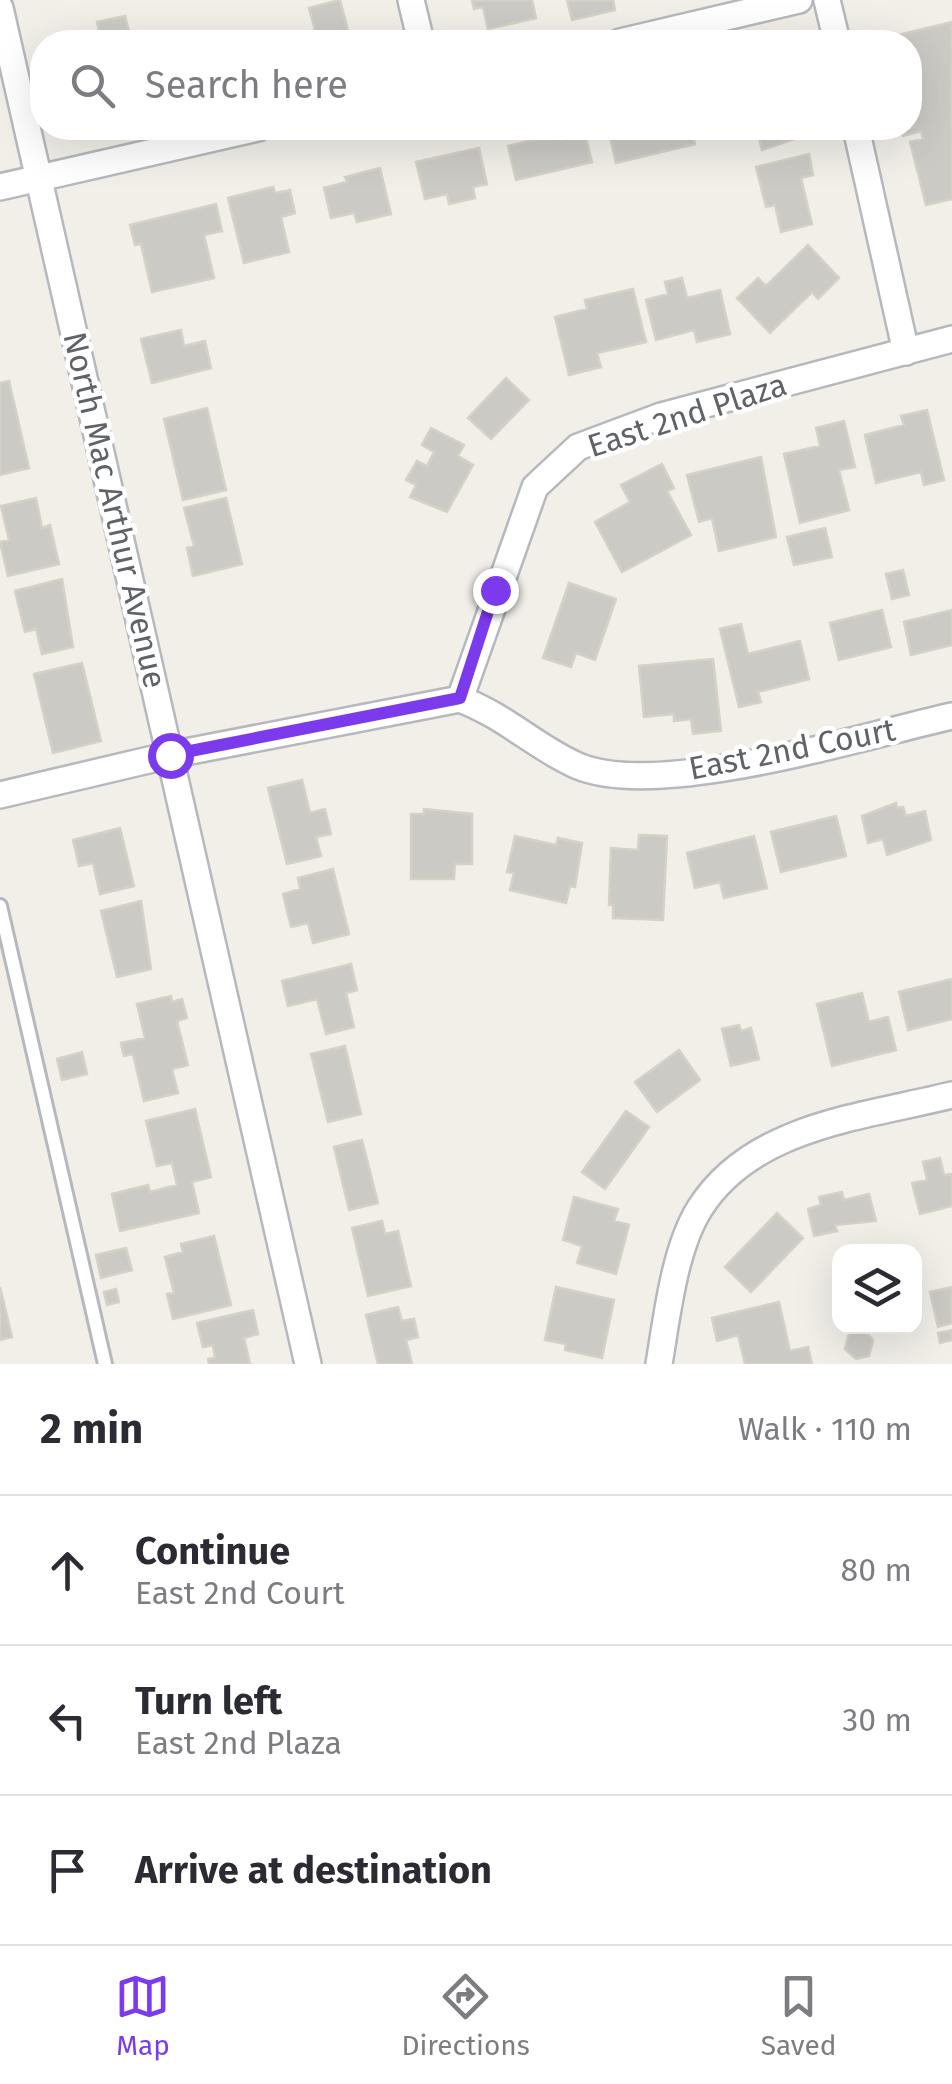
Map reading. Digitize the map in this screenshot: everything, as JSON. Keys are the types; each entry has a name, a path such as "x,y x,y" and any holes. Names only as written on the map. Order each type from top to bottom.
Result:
{"street":[{"path":"411,0 418,30"},
{"path":"671,30 800,0"},
{"path":"827,0 834,30"},
{"name":"North Mac Arthur Avenue","path":"0,8 30,139"},
{"name":"North Mac Arthur Avenue","path":"30,140 308,1364"},
{"path":"0,187 205,140"},
{"path":"859,140 906,352"},
{"name":"East 2nd Plaza","path":"460,698 535,487 578,447 661,416 952,339"},
{"path":"0,796 170,755 460,698"},
{"name":"East 2nd Court","path":"460,698 497,713 576,766 608,775 706,773 952,716"},
{"path":"659,1364 671,1290 699,1210 743,1159 792,1136 952,1095"}],"lane":[{"path":"0,906 104,1364"}],"building":[{"path":"340,0 348,30 315,30 309,8"},
{"path":"472,0 532,0 536,18 488,29 483,7 474,9"},
{"path":"567,0 613,0 615,10 572,20"},
{"path":"125,16 129,30 99,30 97,22"},
{"path":"952,22 952,199 926,205 910,142 923,139 922,30 919,30"},
{"path":"533,140 586,140 592,162 516,180 508,146"},
{"path":"611,140 694,140 695,144 616,163"},
{"path":"760,140 792,140 762,150"},
{"path":"479,148 487,184 473,187 475,198 449,204 447,194 425,199 416,162"},
{"path":"809,154 813,175 801,178 812,224 781,232 775,205 766,207 756,167"},
{"path":"380,168 391,214 357,222 354,213 331,218 324,188 347,182 345,177"},
{"path":"273,187 275,193 290,190 295,213 281,217 289,252 244,263 228,198"},
{"path":"216,204 222,231 204,235 214,278 152,292 141,244 135,245 130,225"},
{"path":"808,245 839,278 818,299 812,292 770,333 737,298 758,278 766,286"},
{"path":"682,278 687,298 720,290 730,334 697,342 694,330 656,340 646,300 668,294 665,282"},
{"path":"633,289 646,342 597,353 601,367 569,375 555,317 587,309 585,300"},
{"path":"181,330 184,346 205,341 211,368 152,383 141,339"},
{"path":"506,378 529,400 491,439 468,418"},
{"path":"9,381 29,468 0,475 0,383"},
{"path":"207,408 226,490 183,500 164,419"},
{"path":"927,410 944,480 924,485 921,472 876,483 865,435 904,425 901,416"},
{"path":"844,421 855,467 839,470 849,510 800,523 784,454 820,446 816,428"},
{"path":"431,428 464,445 458,456 473,465 447,512 410,497 416,485 406,480 417,461 427,466 434,452 422,445"},
{"path":"761,457 776,537 719,551 712,518 699,522 687,475"},
{"path":"662,464 674,488 667,491 691,535 622,572 595,522 630,502 621,485"},
{"path":"36,498 42,528 50,525 59,564 8,576 0,542 9,540 1,506"},
{"path":"226,498 242,564 193,576 187,548 194,546 184,508"},
{"path":"825,528 832,557 794,565 787,537"},
{"path":"903,570 909,595 892,599 886,574"},
{"path":"62,579 73,647 42,654 36,629 25,632 15,591"},
{"path":"569,583 616,599 595,660 576,653 571,667 543,658"},
{"path":"882,610 891,647 839,660 830,623"},
{"path":"952,610 952,645 911,655 904,622"},
{"path":"741,624 748,654 800,641 809,679 758,692 761,702 739,707 720,629"},
{"path":"713,659 721,731 693,734 691,719 674,721 674,714 644,717 639,666"},
{"path":"82,663 101,741 53,753 34,674"},
{"path":"302,780 310,813 325,809 331,834 316,837 321,856 287,864 268,788"},
{"path":"896,803 897,808 903,807 906,816 925,811 931,840 887,855 883,839 868,843 862,816"},
{"path":"424,809 472,814 472,864 455,864 454,879 411,879 411,814 424,814"},
{"path":"836,816 846,856 781,872 771,832"},
{"path":"120,828 134,886 100,894 93,863 79,866 73,840"},
{"path":"639,835 667,836 663,920 613,918 613,905 609,905 611,848 638,850"},
{"path":"515,836 556,845 558,838 582,843 575,887 570,886 566,903 510,890 514,873 507,872"},
{"path":"754,836 767,888 724,898 720,882 695,888 687,853"},
{"path":"333,869 349,934 313,943 308,923 291,927 283,894 300,889 298,878"},
{"path":"141,901 151,969 117,977 101,911"},
{"path":"351,964 357,990 346,993 354,1027 326,1034 317,999 288,1006 282,981"},
{"path":"952,979 952,1019 908,1030 899,992"},
{"path":"862,993 869,1022 888,1017 896,1050 832,1066 817,1004"},
{"path":"171,996 172,1002 182,999 187,1018 177,1021 188,1065 172,1069 178,1093 144,1101 133,1054 124,1056 121,1043 145,1038 137,1004"},
{"path":"739,1025 741,1031 751,1028 759,1059 731,1066 722,1029"},
{"path":"345,1046 361,1114 328,1122 311,1054"},
{"path":"679,1050 700,1080 657,1112 635,1082"},
{"path":"82,1052 87,1074 62,1080 57,1059"},
{"path":"195,1109 211,1177 192,1182 199,1213 120,1231 112,1194 148,1185 150,1192 177,1185 172,1163 157,1166 146,1121"},
{"path":"626,1111 649,1127 605,1189 582,1172"},
{"path":"362,1140 378,1203 349,1210 334,1147"},
{"path":"940,1158 944,1175 952,1174 952,1206 920,1214 912,1183 927,1180 923,1162"},
{"path":"842,1192 844,1200 869,1194 876,1221 835,1225 837,1231 814,1236 808,1209 821,1205 819,1197"},
{"path":"574,1197 618,1209 614,1221 629,1225 616,1274 577,1263 582,1246 563,1240"},
{"path":"777,1213 803,1238 751,1292 725,1267"},
{"path":"382,1221 385,1234 398,1231 411,1286 368,1296 352,1228"},
{"path":"214,1236 231,1305 173,1319 167,1294 174,1293 165,1257 183,1252 181,1244"},
{"path":"126,1248 132,1270 101,1278 96,1255"},
{"path":"0,1287 12,1337 0,1340"},
{"path":"556,1287 614,1300 602,1358 565,1350 566,1344 545,1340"},
{"path":"952,1287 952,1323 938,1327 930,1292"},
{"path":"116,1289 119,1302 107,1305 104,1292"},
{"path":"779,1302 790,1351 808,1347 812,1364 745,1364 738,1335 717,1341 712,1318"},
{"path":"398,1307 402,1321 414,1319 418,1337 406,1340 412,1364 378,1364 366,1315"},
{"path":"253,1310 258,1334 244,1338 250,1364 209,1364 208,1359 215,1358 213,1345 203,1347 197,1323"},
{"path":"952,1330 952,1340 940,1343 938,1333"},
{"path":"849,1334 867,1334 873,1340 869,1356 856,1359 845,1349"}],"route":[{"path":"170,755 460,698 495,590"}]}
